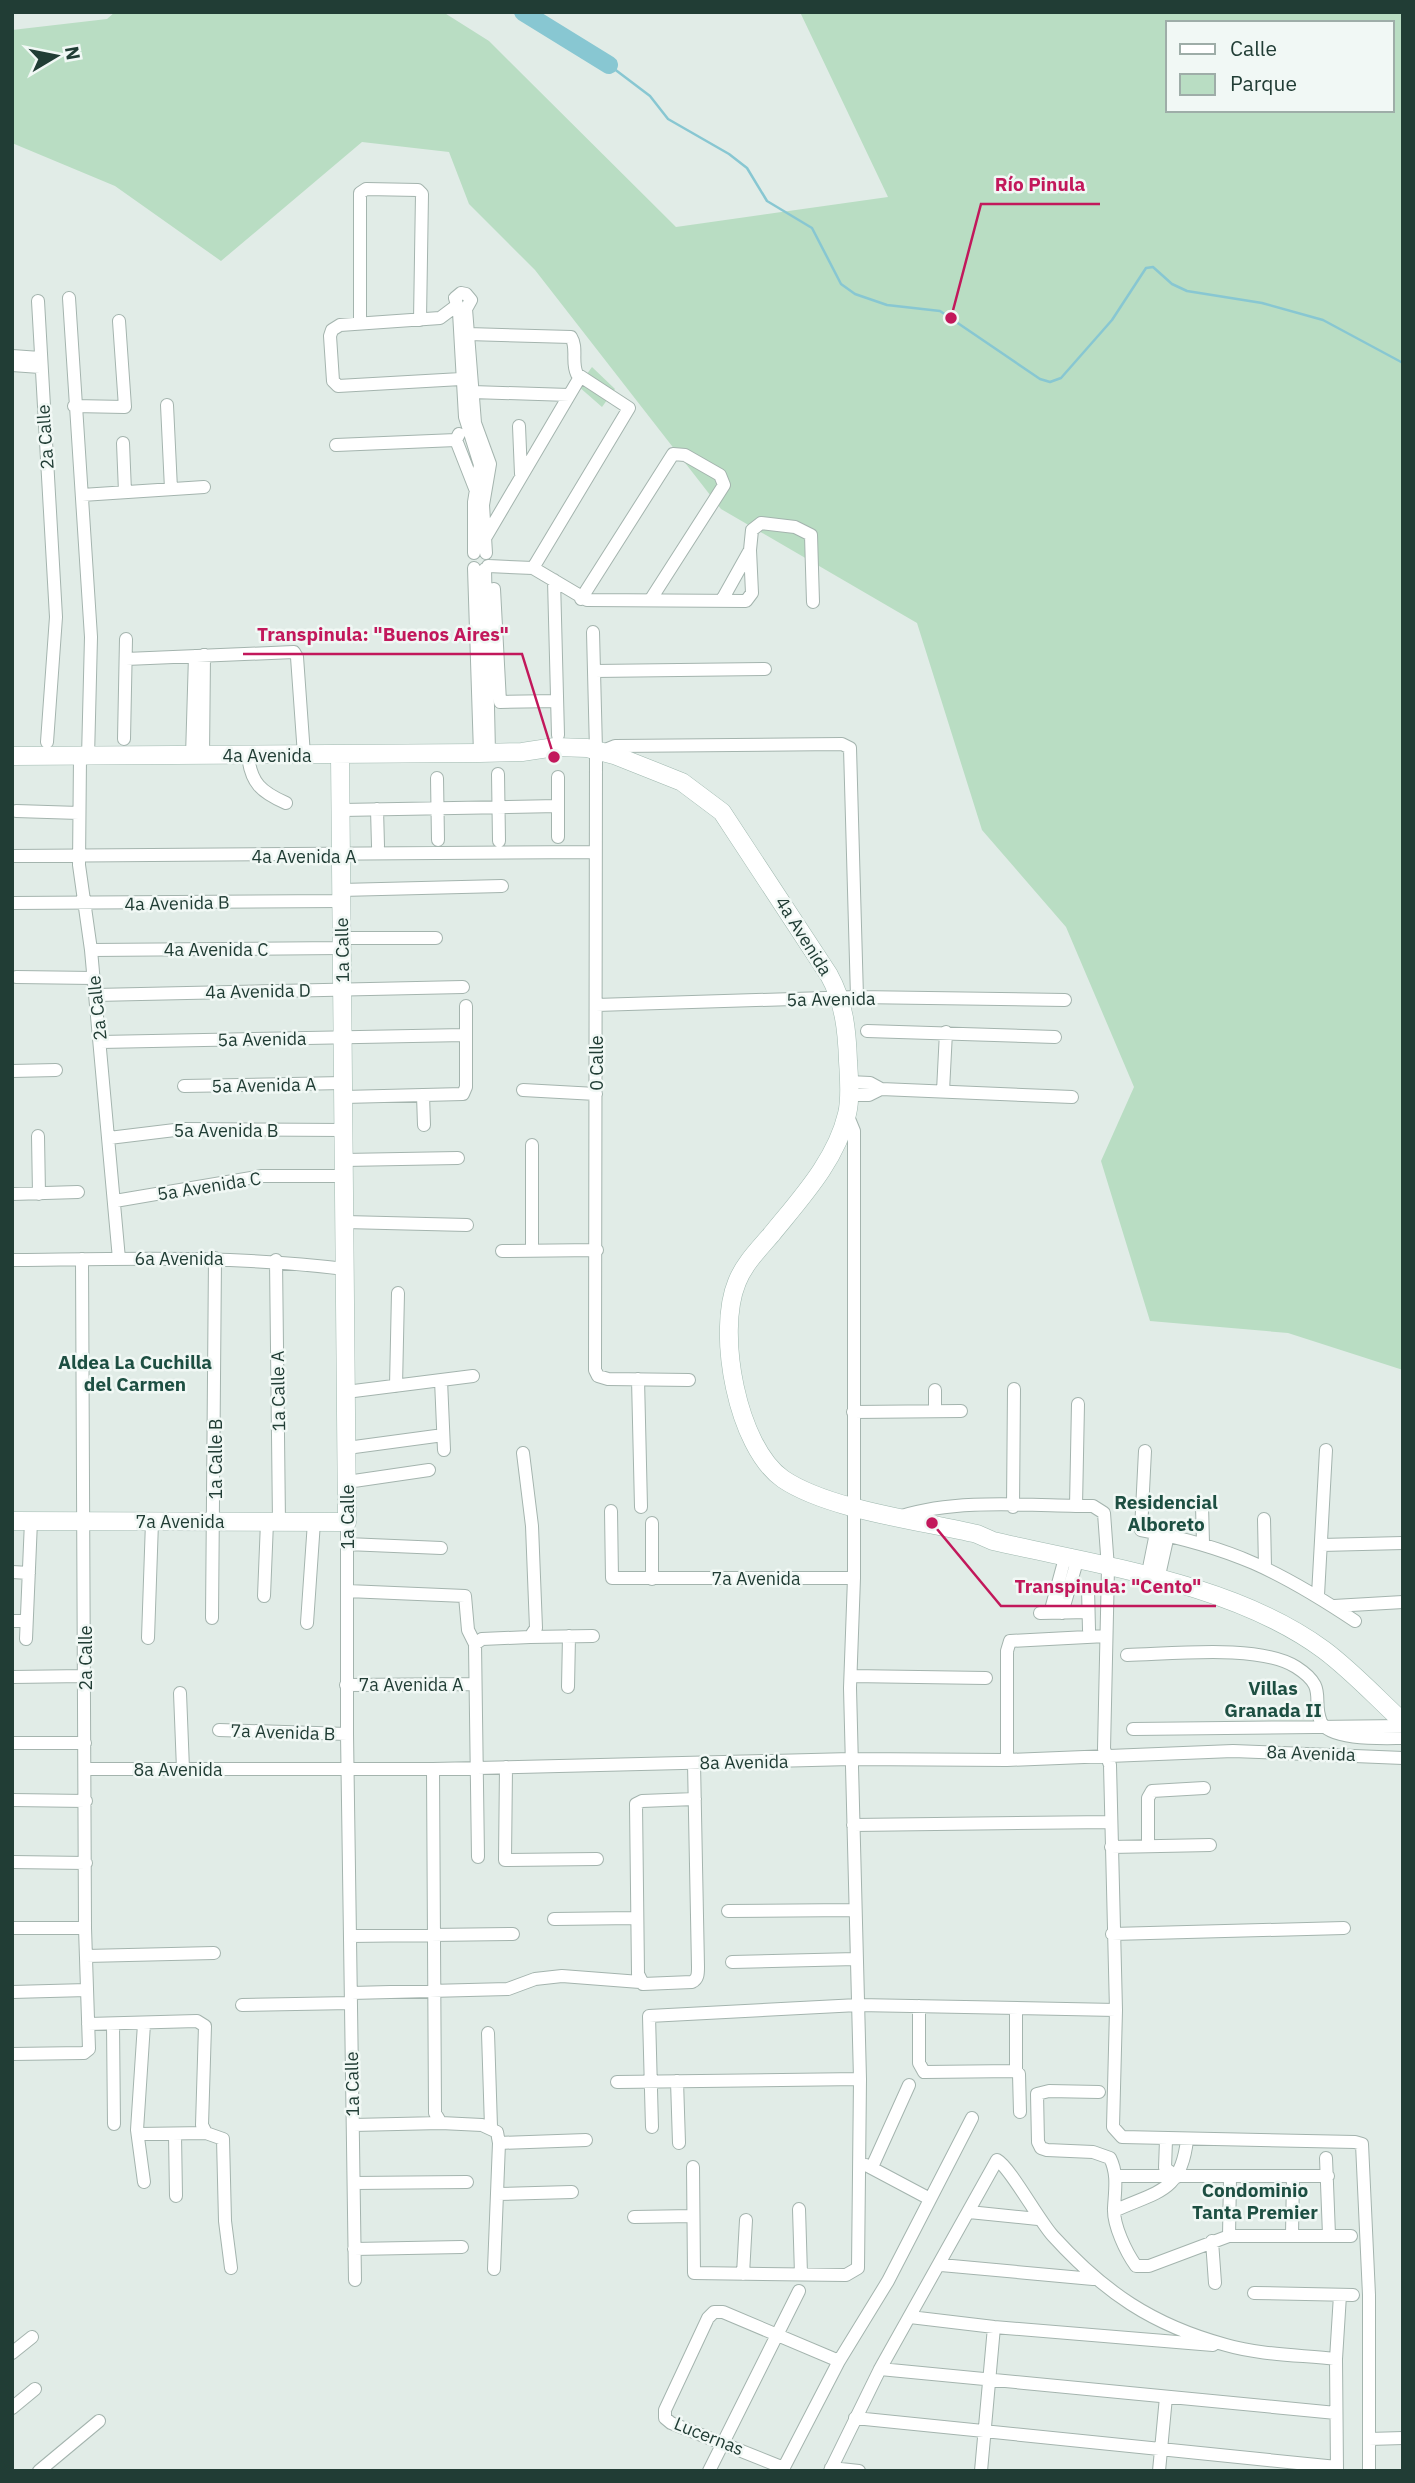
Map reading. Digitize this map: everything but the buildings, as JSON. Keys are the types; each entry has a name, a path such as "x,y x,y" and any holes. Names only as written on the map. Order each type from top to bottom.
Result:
{"main road":[{"name":"4a Avenida","path":"12,756 485,753 522,752 555,747 632,760 666,774 698,792 722,812 850,998"},
{"name":"1a Calle","path":"340,755 347,1522"},
{"path":"850,998 847,1114 816,1179 748,1262 736,1282 729,1351 734,1388 744,1420 770,1468 797,1486 853,1507 977,1534 993,1541 1152,1579 1229,1601 1287,1626 1325,1651 1403,1724"},
{"path":"878,1514 900,1526 974,1544 993,1541"},
{"name":"7a Avenida","path":"12,1521 347,1522"}],"street":[{"path":"359,323 360,193 366,189 418,190 422,194 420,320"},
{"name":"2a Calle","path":"69,298 91,637 79,813 79,856 94,978 120,1259"},
{"name":"2a Calle","path":"38,300 56,617 47,742"},
{"path":"460,308 446,316 420,320 335,326 330,333 334,384 461,379"},
{"path":"460,308 468,334 475,423 490,464 483,505 485,753"},
{"path":"460,308 461,379 465,417 480,457 481,473 476,491"},
{"path":"74,406 125,407 119,321"},
{"path":"468,334 571,337 574,342 574,370 580,377 626,403 629,411 533,568"},
{"path":"12,356 40,362"},
{"path":"12,365 40,362"},
{"path":"483,558 521,474 580,377"},
{"path":"472,392 569,395"},
{"path":"167,405 172,489"},
{"path":"465,417 456,440 476,491 483,558"},
{"path":"519,426 521,474"},
{"path":"336,445 456,440"},
{"path":"123,443 125,492"},
{"path":"581,599 673,454 681,453 720,475 724,485 651,599"},
{"path":"82,495 204,488"},
{"path":"483,558 506,566 533,568 581,599 751,598 752,530 761,523 795,527 811,535 813,602"},
{"path":"722,600 750,550"},
{"path":"554,580 558,734"},
{"path":"494,589 500,702 557,701"},
{"name":"0 Calle","path":"593,632 599,753 595,852 595,1370 601,1378 638,1379"},
{"path":"124,739 126,639"},
{"path":"126,659 294,652 297,657 304,755"},
{"path":"198,756 200,655"},
{"path":"594,671 765,669"},
{"name":"4a Avenida","path":"599,753 615,746 771,743 842,744 850,748 850,998"},
{"path":"248,756 250,772 256,785 267,795 286,803"},
{"path":"498,774 499,841"},
{"path":"558,777 558,837"},
{"path":"438,778 438,840"},
{"path":"342,810 558,806"},
{"path":"377,809 378,846"},
{"path":"16,811 79,813"},
{"name":"4a Avenida A","path":"12,856 341,856 595,852"},
{"name":"4a Avenida B","path":"12,903 86,904 502,886"},
{"name":"4a Avenida C","path":"91,950 436,938"},
{"path":"16,977 94,978"},
{"name":"4a Avenida D","path":"95,995 463,987"},
{"name":"5a Avenida","path":"596,1005 850,998 1065,1000"},
{"path":"343,1090 423,1095 459,1095 465,1091 466,1006"},
{"path":"867,1031 1055,1037"},
{"path":"943,1091 946,1032"},
{"name":"5a Avenida","path":"100,1042 465,1035"},
{"path":"12,1071 56,1070"},
{"path":"848,1088 870,1083 881,1088 1072,1097"},
{"name":"5a Avenida A","path":"184,1086 343,1090"},
{"path":"523,1090 596,1094"},
{"path":"423,1095 424,1125"},
{"path":"693,2166 694,2273 846,2275 858,2268 866,2165 860,2079 851,1759 854,1130 847,1114"},
{"name":"5a Avenida B","path":"110,1138 183,1129 344,1130"},
{"path":"38,1136 39,1194"},
{"path":"532,1146 532,1251"},
{"name":"5a Avenida C","path":"115,1201 262,1176 458,1158"},
{"path":"12,1194 78,1192"},
{"path":"345,1222 467,1225"},
{"path":"502,1251 597,1250"},
{"name":"6a Avenida","path":"12,1260 215,1258 276,1260 345,1269"},
{"name":"1a Calle B","path":"212,1618 215,1521 215,1258"},
{"name":"2a Calle","path":"12,2054 84,2053 89,2049 85,1928 82,1259"},
{"name":"1a Calle A","path":"264,1595 273,1522 276,1260"},
{"path":"396,1386 398,1293"},
{"path":"346,1392 473,1376"},
{"path":"641,1507 638,1379 689,1380"},
{"path":"441,1380 444,1450"},
{"path":"1013,1507 1014,1389"},
{"path":"934,1390 934,1411"},
{"path":"1076,1506 1078,1404"},
{"path":"853,1412 961,1411"},
{"path":"347,1448 436,1436"},
{"path":"1318,1595 1326,1450"},
{"path":"1145,1451 1141,1530 1203,1543 1265,1567 1318,1595 1356,1621"},
{"path":"523,1453 533,1525 536,1592 536,1628 530,1637"},
{"path":"347,1482 429,1470"},
{"path":"1202,1505 1203,1543"},
{"path":"902,1516 928,1508 1076,1506 1102,1509 1108,1568 1104,1749 1110,1765 1112,1934 1116,2010 1113,2127 1122,2137 1362,2144 1368,2235 1369,2471"},
{"name":"7a Avenida","path":"611,1511 610,1572 616,1579 853,1578"},
{"path":"1264,1519 1265,1567"},
{"path":"26,1639 31,1521"},
{"path":"148,1637 152,1522"},
{"path":"307,1623 314,1522"},
{"name":"1a Calle","path":"347,1522 346,1685 355,2280"},
{"path":"652,1523 652,1578"},
{"path":"1152,1579 1162,1534"},
{"path":"1321,1545 1403,1543"},
{"path":"347,1544 441,1548"},
{"path":"1071,1559 1051,1613 1088,1612"},
{"path":"12,1572 29,1573"},
{"path":"1088,1588 1089,1630"},
{"path":"347,1591 465,1596 469,1636 475,1644 478,1857"},
{"path":"1334,1606 1403,1602"},
{"path":"12,1621 26,1621"},
{"path":"568,1687 569,1636"},
{"path":"475,1644 482,1639 593,1636"},
{"path":"1007,1760 1007,1651 1010,1641 1106,1636"},
{"path":"1127,1655 1255,1653 1283,1660 1310,1678 1317,1687 1321,1722 1329,1729 1347,1736 1403,1738"},
{"path":"12,1677 85,1676"},
{"path":"851,1676 986,1678"},
{"name":"7a Avenida A","path":"346,1685 475,1684"},
{"path":"180,1693 183,1769"},
{"path":"1133,1729 1329,1729 1403,1724"},
{"name":"7a Avenida B","path":"219,1730 347,1734"},
{"path":"12,1743 85,1743"},
{"name":"8a Avenida","path":"86,1769 433,1769 851,1759 1007,1760 1233,1751 1403,1758"},
{"path":"242,2005 508,1989 535,1979 562,1976 648,1984 692,1982 697,1977 694,1763"},
{"path":"506,1767 505,1860 597,1859"},
{"path":"433,1769 433,2103 437,2120 441,2123"},
{"path":"1148,1846 1148,1798 1152,1791 1204,1788"},
{"path":"640,1982 636,1918 636,1804 638,1801 695,1798"},
{"path":"12,1800 86,1801"},
{"path":"853,1825 1111,1822"},
{"path":"1111,1847 1210,1845"},
{"path":"12,1862 86,1863"},
{"path":"728,1911 855,1910"},
{"path":"554,1920 636,1918"},
{"path":"12,1928 85,1928"},
{"path":"1112,1934 1344,1928"},
{"path":"350,1936 513,1934"},
{"path":"86,1956 214,1953"},
{"path":"732,1962 856,1959"},
{"path":"12,1992 87,1990"},
{"path":"652,2127 649,2016 858,2005 1116,2010"},
{"path":"919,2006 919,2063 924,2072 1016,2071"},
{"path":"1016,2008 1016,2071 1019,2074 1020,2112"},
{"path":"88,2024 200,2022 205,2026 207,2038 201,2114 206,2133"},
{"path":"113,2024 114,2124"},
{"path":"144,2024 137,2095 138,2134 144,2182"},
{"path":"488,2033 492,2127 499,2143 495,2269"},
{"path":"617,2082 860,2079"},
{"path":"677,2081 679,2143"},
{"path":"866,2165 909,2085"},
{"path":"1099,2092 1049,2091 1037,2094 1038,2142 1041,2148 1047,2150 1102,2154 1110,2158 1115,2176 1114,2211 1127,2253 1136,2266 1149,2266 1229,2236 1351,2236"},
{"path":"783,2469 839,2361 888,2281 972,2118"},
{"path":"353,2125 441,2123 492,2127"},
{"path":"138,2134 206,2133 223,2139 225,2221 231,2268"},
{"path":"175,2135 176,2196"},
{"path":"499,2143 586,2140"},
{"path":"1166,2140 1165,2168 1177,2176"},
{"path":"1114,2211 1166,2188 1184,2165 1186,2140"},
{"path":"1326,2158 1329,2235"},
{"path":"859,2471 830,2469 880,2369 941,2265 993,2162 997,2160 1038,2219 1093,2279 1130,2306 1227,2346"},
{"path":"866,2165 930,2199"},
{"path":"1115,2176 1328,2176"},
{"path":"1292,2235 1293,2176"},
{"path":"1229,2236 1230,2178"},
{"path":"354,2183 467,2182"},
{"path":"497,2194 572,2192"},
{"path":"799,2209 801,2274"},
{"path":"969,2212 1038,2219"},
{"path":"634,2217 692,2216"},
{"path":"743,2274 746,2220"},
{"path":"1212,2241 1215,2283"},
{"path":"354,2249 462,2247"},
{"path":"941,2265 1093,2279"},
{"path":"709,2471 799,2291"},
{"path":"855,2418 1337,2469 1336,2359 1346,2295 1254,2293"},
{"name":"Lucernas","path":"776,2333 723,2312 714,2312 708,2318 665,2410 665,2418 671,2423 723,2442 783,2469"},
{"path":"910,2317 994,2327 1227,2346 1336,2359"},
{"path":"981,2471 994,2327"},
{"path":"776,2333 839,2361"},
{"path":"12,2353 32,2337"},
{"path":"880,2369 1336,2413"},
{"path":"12,2408 34,2389"},
{"path":"1159,2471 1166,2397"},
{"path":"39,2471 99,2421"},
{"path":"1369,2439 1403,2438"}],"green space":[{"path":"115,12 443,12 489,41 676,227 888,197 800,12 1403,12 1403,1370 1288,1333 1150,1321 1101,1161 1134,1087 1066,927 982,830 917,623 721,509 535,270 469,204 449,152 362,142 221,261 115,186 12,143 12,30 107,19"},
{"path":"592,367 615,389 602,407 578,386"}],"waterway":[{"path":"523,12 609,65"},
{"path":"609,65 650,96 668,119 729,154 747,168 767,201 812,228 841,284 855,294 887,305 940,311 1040,379 1050,382 1061,378 1112,320 1146,268 1153,267 1172,284 1187,291 1262,303 1323,320 1403,363"}],"place":[{"name":"Río Pinula","path":"951,318"},
{"name":"Transpinula: \"Buenos Aires\"","path":"554,757"},
{"name":"Transpinula: \"Cento\"","path":"932,1523"}],"district":[{"name":"Aldea La Cuchilla del Carmen","path":"135,1373"},
{"name":"Residencial Alboreto","path":"1166,1513"},
{"name":"Villas Granada II","path":"1273,1699"},
{"name":"Condominio Tanta Premier","path":"1255,2201"}]}
